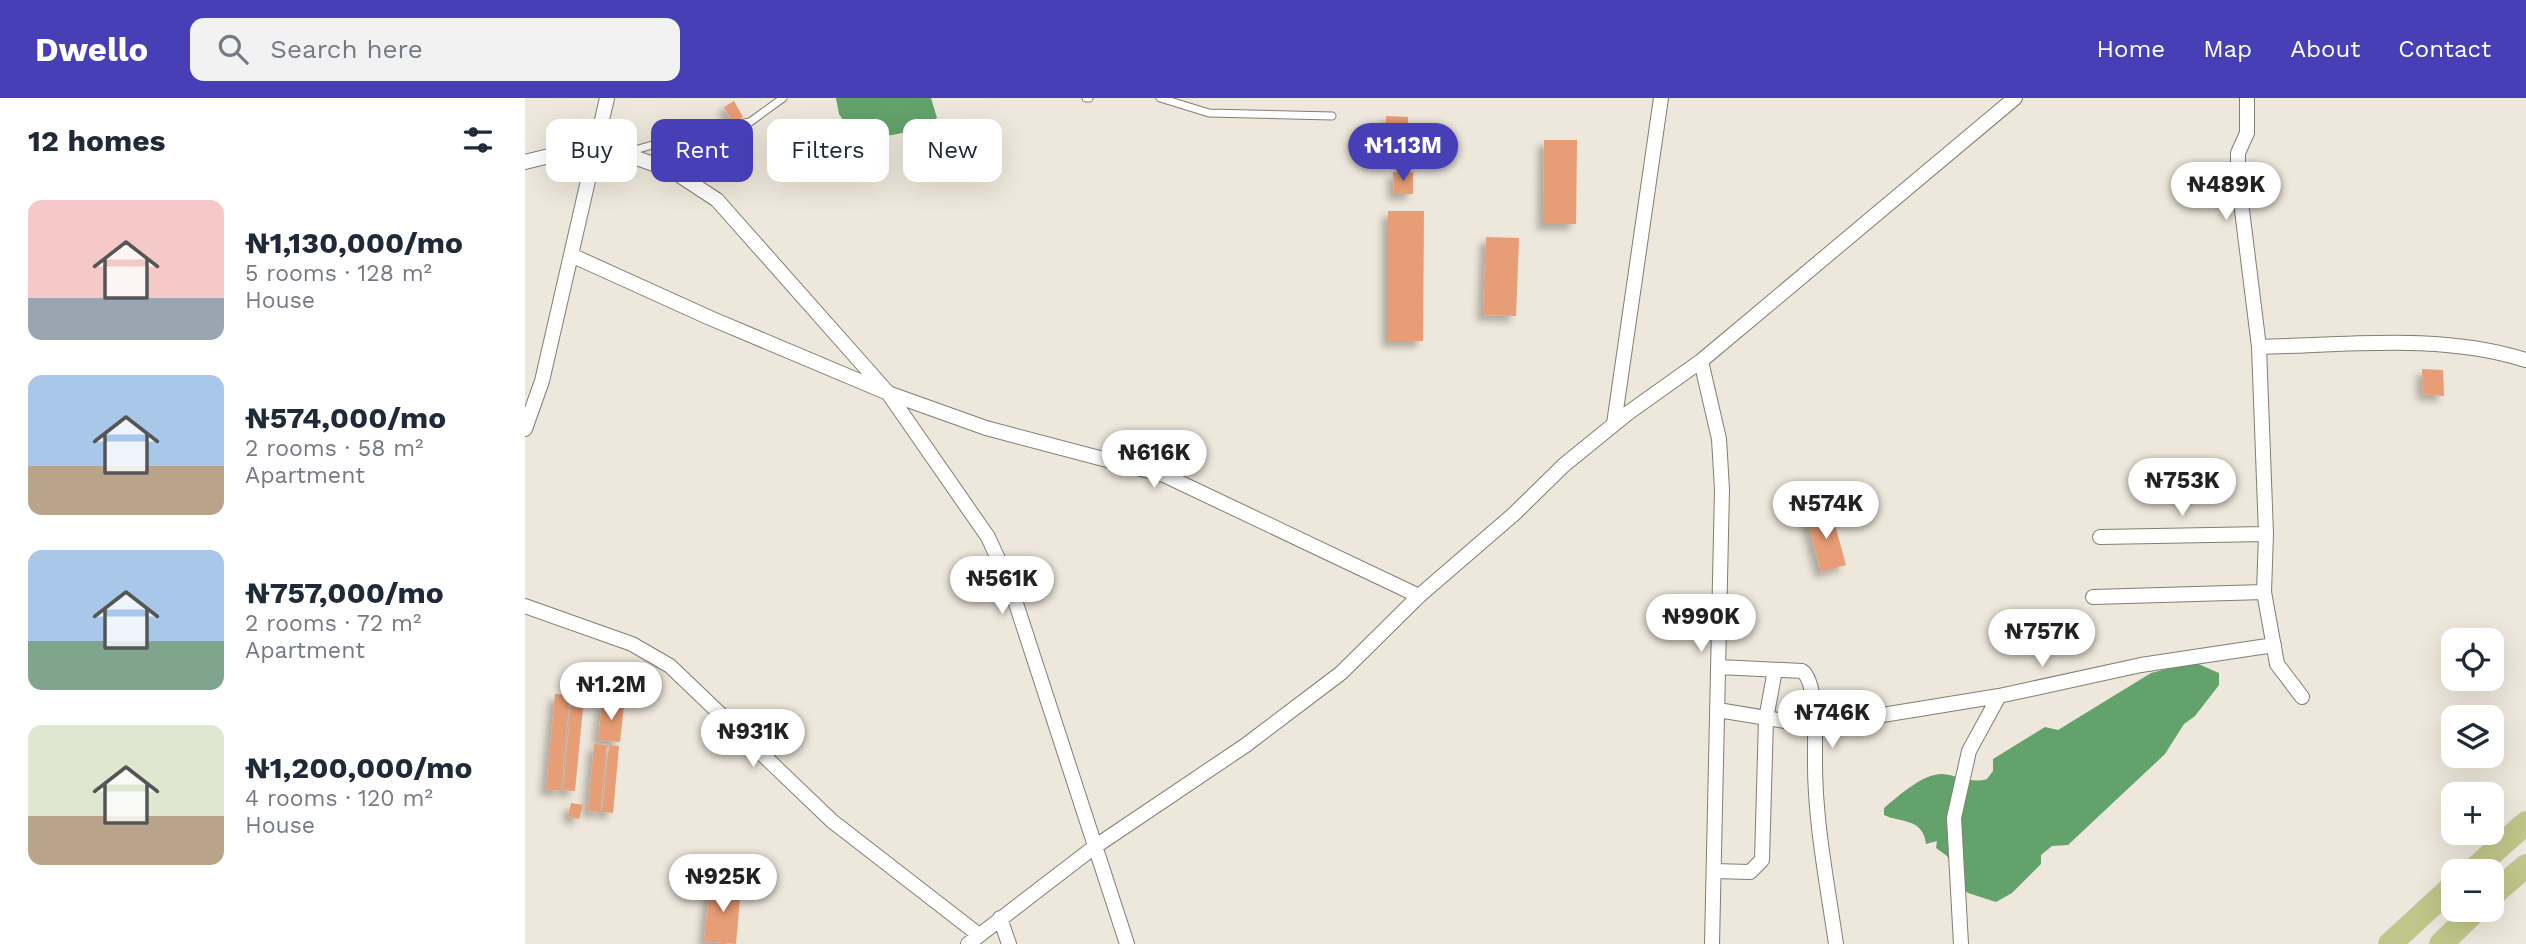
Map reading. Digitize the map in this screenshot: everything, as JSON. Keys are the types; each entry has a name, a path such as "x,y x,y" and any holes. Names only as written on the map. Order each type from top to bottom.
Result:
{"main road":[{"path":"2486,859 2526,823"},
{"path":"2504,885 2526,866"},
{"path":"2390,944 2441,898"},
{"path":"2441,944 2464,922"}],"street":[{"path":"602,119 607,98"},
{"path":"1614,424 1661,98"},
{"path":"525,606 632,644 670,666 832,821 973,940 1093,848 1246,745 1341,673 1419,596 1614,424 1700,361 2015,98"},
{"path":"2247,98 2247,133 2238,153 2238,178 2259,346 2266,534 2264,592 2277,664 2302,697"},
{"path":"525,162 546,157"},
{"path":"637,158 673,171 717,200 888,393 988,537 1005,573 1093,848 1127,944"},
{"path":"525,429 542,381 588,182"},
{"path":"571,255 710,318 888,393 986,428 1164,475 1419,596"},
{"path":"2259,346 2434,343 2488,348 2526,360"},
{"path":"1700,361 1719,439 1722,489 1712,944"},
{"path":"2100,537 2266,534"},
{"path":"2093,597 2264,592"},
{"path":"1718,710 1815,726 1999,696 2141,665 2274,645"},
{"path":"1719,667 1807,674 1815,726 1814,788 1836,944"},
{"path":"1714,871 1750,872 1762,860 1766,719 1775,670"},
{"path":"1961,944 1954,818 1969,751 1999,696"},
{"path":"1000,918 1009,944"}],"lane":[{"path":"637,149 704,130 750,122 783,98"},
{"path":"1160,98 1209,113 1332,116"}],"shaded area":[{"path":"836,98 931,98 937,118 903,119 903,132 889,135 889,119 842,119"},
{"path":"2194,662 2219,673 2219,685 2195,716 2184,724 2165,754 2068,845 2052,846 2041,855 2041,864 2012,893 1996,902 1968,893 1962,888 1947,856 1936,848 1937,841 1926,844 1924,835 1915,825 1884,815 1884,808 1927,777 1942,774 1970,780 1987,779 1993,771 1993,759 2045,727 2058,730 2151,673"}],"building":[{"path":"734,101 743,117 731,119 724,107"},
{"path":"1386,116 1408,117 1408,128 1397,128 1397,146 1385,146"},
{"path":"1544,140 1577,140 1576,224 1543,224"},
{"path":"1393,172 1413,172 1413,194 1394,194"},
{"path":"1388,211 1424,211 1423,341 1388,341"},
{"path":"1486,237 1519,238 1516,316 1483,315"},
{"path":"2422,369 2443,370 2444,396 2423,394"},
{"path":"1831,510 1846,565 1821,572 1806,516"},
{"path":"555,694 570,695 561,791 546,789"},
{"path":"572,696 584,697 575,791 563,790"},
{"path":"602,702 624,705 620,742 598,740"},
{"path":"594,744 607,745 600,812 588,811"},
{"path":"609,745 619,746 613,813 602,812"},
{"path":"571,803 583,805 579,819 568,816"},
{"path":"710,884 741,887 736,944 704,941"}]}
